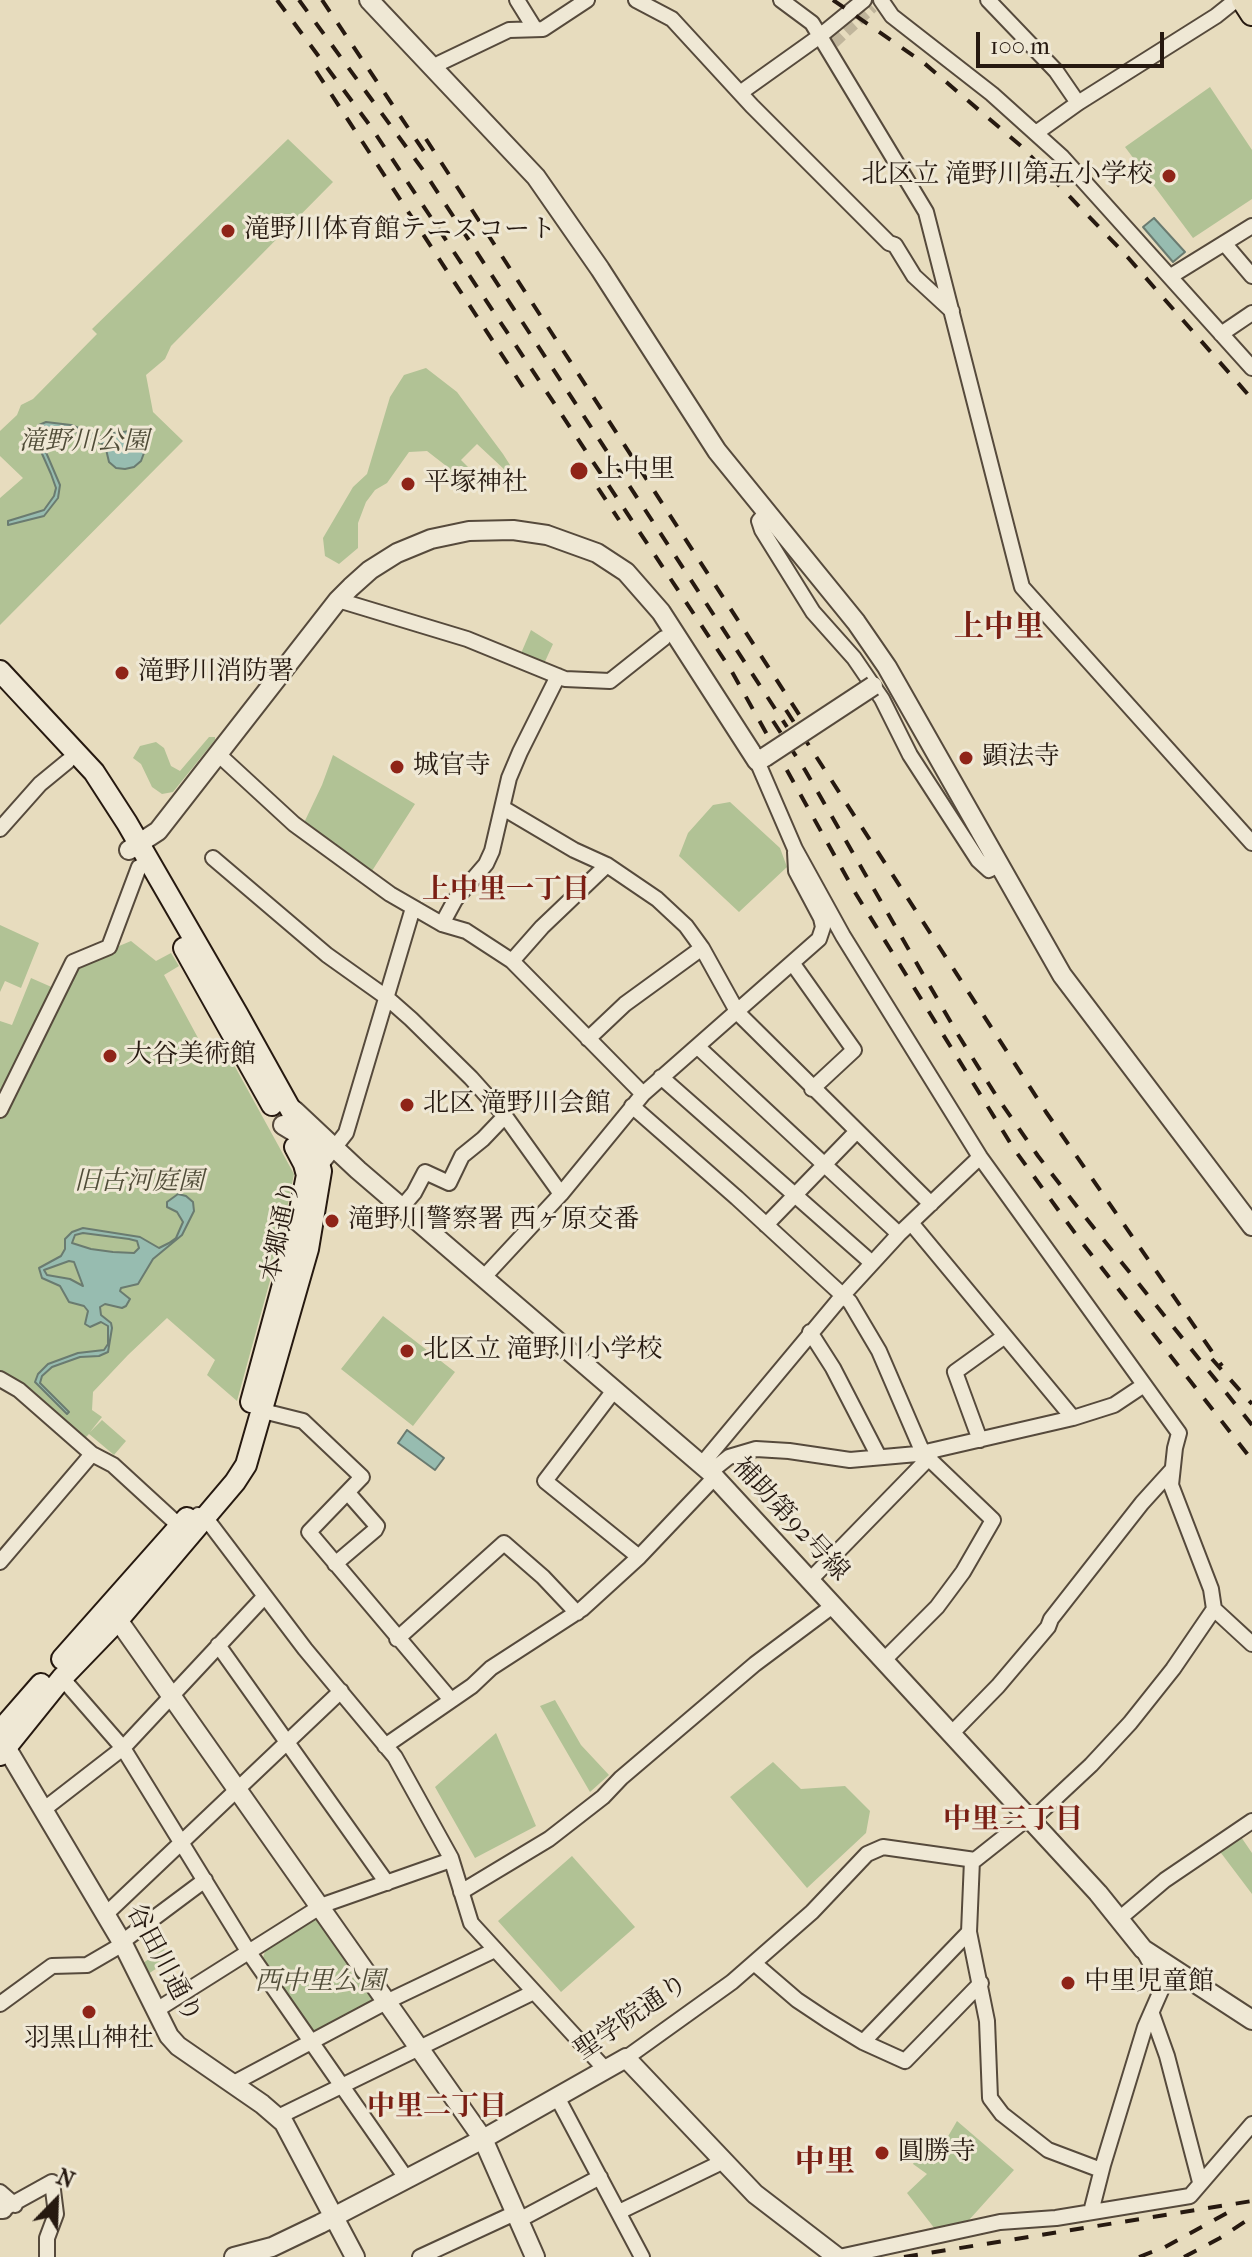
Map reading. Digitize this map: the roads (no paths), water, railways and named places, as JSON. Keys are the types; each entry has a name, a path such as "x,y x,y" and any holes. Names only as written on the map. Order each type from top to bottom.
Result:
{"main road":[{"path":"1243,0 1252,14"},
{"name":"本郷通り","path":"0,671 94,772 307,1169 311,1193 308,1249 246,1465 1,1738"},
{"name":"本郷通り","path":"0,689 85,780 136,853 307,1140 329,1156 311,1193 238,1448 224,1474 118,1620 1,1738"}],"street":[{"path":"369,0 536,177 600,269 717,451 856,622 887,667 1062,975 1252,1226"},
{"path":"434,68 509,30 543,29 587,0"},
{"path":"636,0 672,19 740,93 889,243 895,245 914,276 952,311"},
{"path":"781,0 812,23 926,212 1022,587 1252,843"},
{"path":"740,93 864,0"},
{"path":"881,0 892,16 982,86 1062,157 1252,368"},
{"path":"988,0 1056,71 1078,103"},
{"path":"1036,133 1236,0"},
{"path":"509,30 518,1"},
{"path":"518,1 535,29"},
{"path":"1171,276 1252,226"},
{"path":"1224,243 1252,276"},
{"path":"1221,334 1252,313"},
{"path":"767,512 759,521 762,530 813,612 854,658 873,686 910,755 978,860 989,870 998,865"},
{"path":"0,1110 73,962 109,947 136,853 158,831 338,600 361,577 387,559 431,539 459,532 513,530 547,535 577,545 615,564 650,597 761,759 795,849 843,936 980,1157 1179,1433 1171,1485 1211,1589 1214,1609 1252,1644"},
{"path":"338,600 467,639 558,676 610,681 664,638"},
{"path":"442,924 455,900 486,864 509,778 558,676"},
{"path":"761,759 873,686"},
{"path":"218,754 294,824 413,908 442,924 466,931 512,961 643,1094"},
{"path":"0,829 40,784 68,761"},
{"path":"503,808 574,850 607,865 657,899 686,926 702,948 738,1013 931,1204"},
{"path":"484,1277 561,1194 643,1094 819,939 823,927 821,918 796,871 795,849"},
{"path":"213,858 327,955 386,997 471,1078 505,1116 561,1194"},
{"path":"512,961 542,927 607,865"},
{"path":"329,1156 348,1127 413,908"},
{"path":"588,1039 625,1004 702,948"},
{"path":"793,964 854,1050 812,1089"},
{"path":"698,1047 899,1234"},
{"path":"661,1077 872,1263"},
{"name":"補助第92号線","path":"286,1103 329,1156 358,1170 709,1471 1030,1819 1143,1949 1252,2020"},
{"path":"632,1106 850,1302 879,1351 928,1454 993,1520 963,1572 937,1607 884,1660"},
{"path":"402,1207 425,1172 449,1183 462,1156 505,1116"},
{"path":"283,1125 307,1140"},
{"path":"766,1225 856,1132"},
{"path":"385,1746 472,1686 491,1668 577,1613 639,1557 709,1471 810,1332 899,1234 980,1157"},
{"path":"912,1224 1073,1418"},
{"path":"810,1332 833,1368 879,1457"},
{"path":"980,1440 955,1372 1005,1336"},
{"path":"0,1379 19,1390 92,1454 113,1465 191,1523 264,1597 395,1757 451,1860 471,1923 605,2069"},
{"path":"709,1471 729,1457 756,1449 850,1460 928,1454 1114,1405 1144,1385"},
{"path":"615,1389 545,1481 639,1557"},
{"path":"263,1411 303,1421 362,1477 309,1532 451,1700"},
{"path":"0,1562 92,1454"},
{"path":"810,1580 928,1454"},
{"path":"951,1734 998,1686 1048,1627 1133,1513 1171,1471"},
{"path":"335,1564 377,1526 348,1493"},
{"path":"397,1639 504,1543 543,1577 577,1613"},
{"path":"43,1810 123,1748 264,1597"},
{"path":"461,1892 549,1839 603,1797 739,1677 834,1605"},
{"path":"1101,2170 1048,2150 1002,2114 990,2098 987,2021 969,1932 972,1860 1030,1819 1091,1765 1173,1669 1214,1609"},
{"path":"118,1620 483,2139 535,2257"},
{"path":"218,1645 387,1883"},
{"path":"62,1678 123,1748 248,1951 406,2178"},
{"path":"106,1914 341,1691"},
{"name":"谷田川通り","path":"1,1738 106,1914 169,2036 178,2046 278,2117 355,2257"},
{"path":"1119,1919 1165,1880 1252,1821"},
{"name":"聖学院通り","path":"234,2257 272,2247 483,2139 626,2058 732,1982 812,1912 867,1854 883,1847 972,1860"},
{"path":"155,2011 319,1906 451,1860"},
{"path":"0,2004 52,1966 87,1965 122,1943 205,1880"},
{"path":"863,2042 969,1932"},
{"path":"1143,1949 1163,1986"},
{"path":"232,2084 386,2002 495,1950"},
{"path":"754,1963 797,2000 863,2042 905,2061 981,1983"},
{"path":"1091,2212 1101,2170 1152,2014 1171,1967"},
{"path":"278,2117 534,1992"},
{"path":"1152,2014 1167,2056 1200,2182"},
{"path":"626,2058 755,2194 829,2255 1000,2222 1056,2218 1190,2196 1252,2124"},
{"path":"557,2097 642,2257"},
{"path":"619,2212 716,2165 721,2159"},
{"path":"420,2257 517,2217 600,2177"},
{"path":"5,2204 52,2182 56,2214 47,2238 47,2257"}],"water":[{"path":"1154,218 1185,252 1173,262 1143,227"},
{"path":"46,422 71,425 107,439 113,433 131,431 143,444 144,453 134,467 116,468 109,462 105,445 73,431 47,430 44,434 45,450 60,485 58,498 44,516 8,525 8,521 44,510 54,496 56,488 35,438 39,425"},
{"path":"178,1194 186,1196 193,1202 194,1211 182,1235 153,1259 138,1284 121,1288 120,1291 130,1299 126,1306 105,1304 100,1307 101,1315 111,1323 112,1328 108,1352 80,1357 52,1367 42,1376 40,1383 69,1412 67,1414 35,1382 38,1374 48,1364 78,1353 104,1350 108,1344 108,1326 101,1322 90,1327 85,1324 88,1311 84,1306 69,1302 60,1286 42,1278 39,1268 61,1256 65,1239 83,1228 140,1237 159,1248 169,1243 176,1238 183,1222 177,1212 167,1207 167,1202","holes":["83,1233 137,1241 139,1248 134,1253 113,1252 72,1243 75,1235","74,1262 83,1286 70,1279 47,1275 44,1270"]},
{"path":"407,1430 444,1458 435,1470 398,1443"}],"tunnel":[{"path":"834,43 873,7"}],"railway":[{"path":"277,0 371,127 731,670 856,894 1014,1149 1080,1240 1252,1460"},
{"path":"299,0 423,170 787,727"},
{"path":"322,0 427,156"},
{"path":"833,0 924,63 1021,146 1124,253 1252,399"},
{"path":"316,71 523,387"},
{"path":"426,139 800,716"},
{"path":"598,488 619,520"},
{"path":"786,710 1046,1112 1222,1366"},
{"path":"773,721 805,770 997,1097 1082,1213 1252,1425"},
{"path":"1212,1359 1252,1404"},
{"path":"904,2257 1252,2201"},
{"path":"1139,2257 1165,2247 1238,2207"},
{"path":"1184,2257 1252,2217"}],"place":[{"name":"北区立 滝野川第五小学校","path":"1169,176"},
{"name":"滝野川体育館テニスコート","path":"228,231"},
{"name":"上中里","path":"579,471"},
{"name":"平塚神社","path":"408,484"},
{"name":"滝野川消防署","path":"122,673"},
{"name":"顕法寺","path":"966,758"},
{"name":"城官寺","path":"397,767"},
{"name":"大谷美術館","path":"110,1056"},
{"name":"北区 滝野川会館","path":"407,1105"},
{"name":"滝野川警察署 西ヶ原交番","path":"332,1221"},
{"name":"北区立 滝野川小学校","path":"407,1351"},
{"name":"中里児童館","path":"1068,1983"},
{"name":"羽黒山神社","path":"89,2012"},
{"name":"圓勝寺","path":"882,2153"}],"district":[{"name":"上中里","path":"999,629"},
{"name":"上中里一丁目","path":"506,891"},
{"name":"中里三丁目","path":"1013,1821"},
{"name":"中里二丁目","path":"437,2108"},
{"name":"中里","path":"825,2164"}],"park label":[{"name":"滝野川公園","path":"84,443"},
{"name":"旧古河庭園","path":"139,1183"},
{"name":"西中里公園","path":"320,1983"}]}
